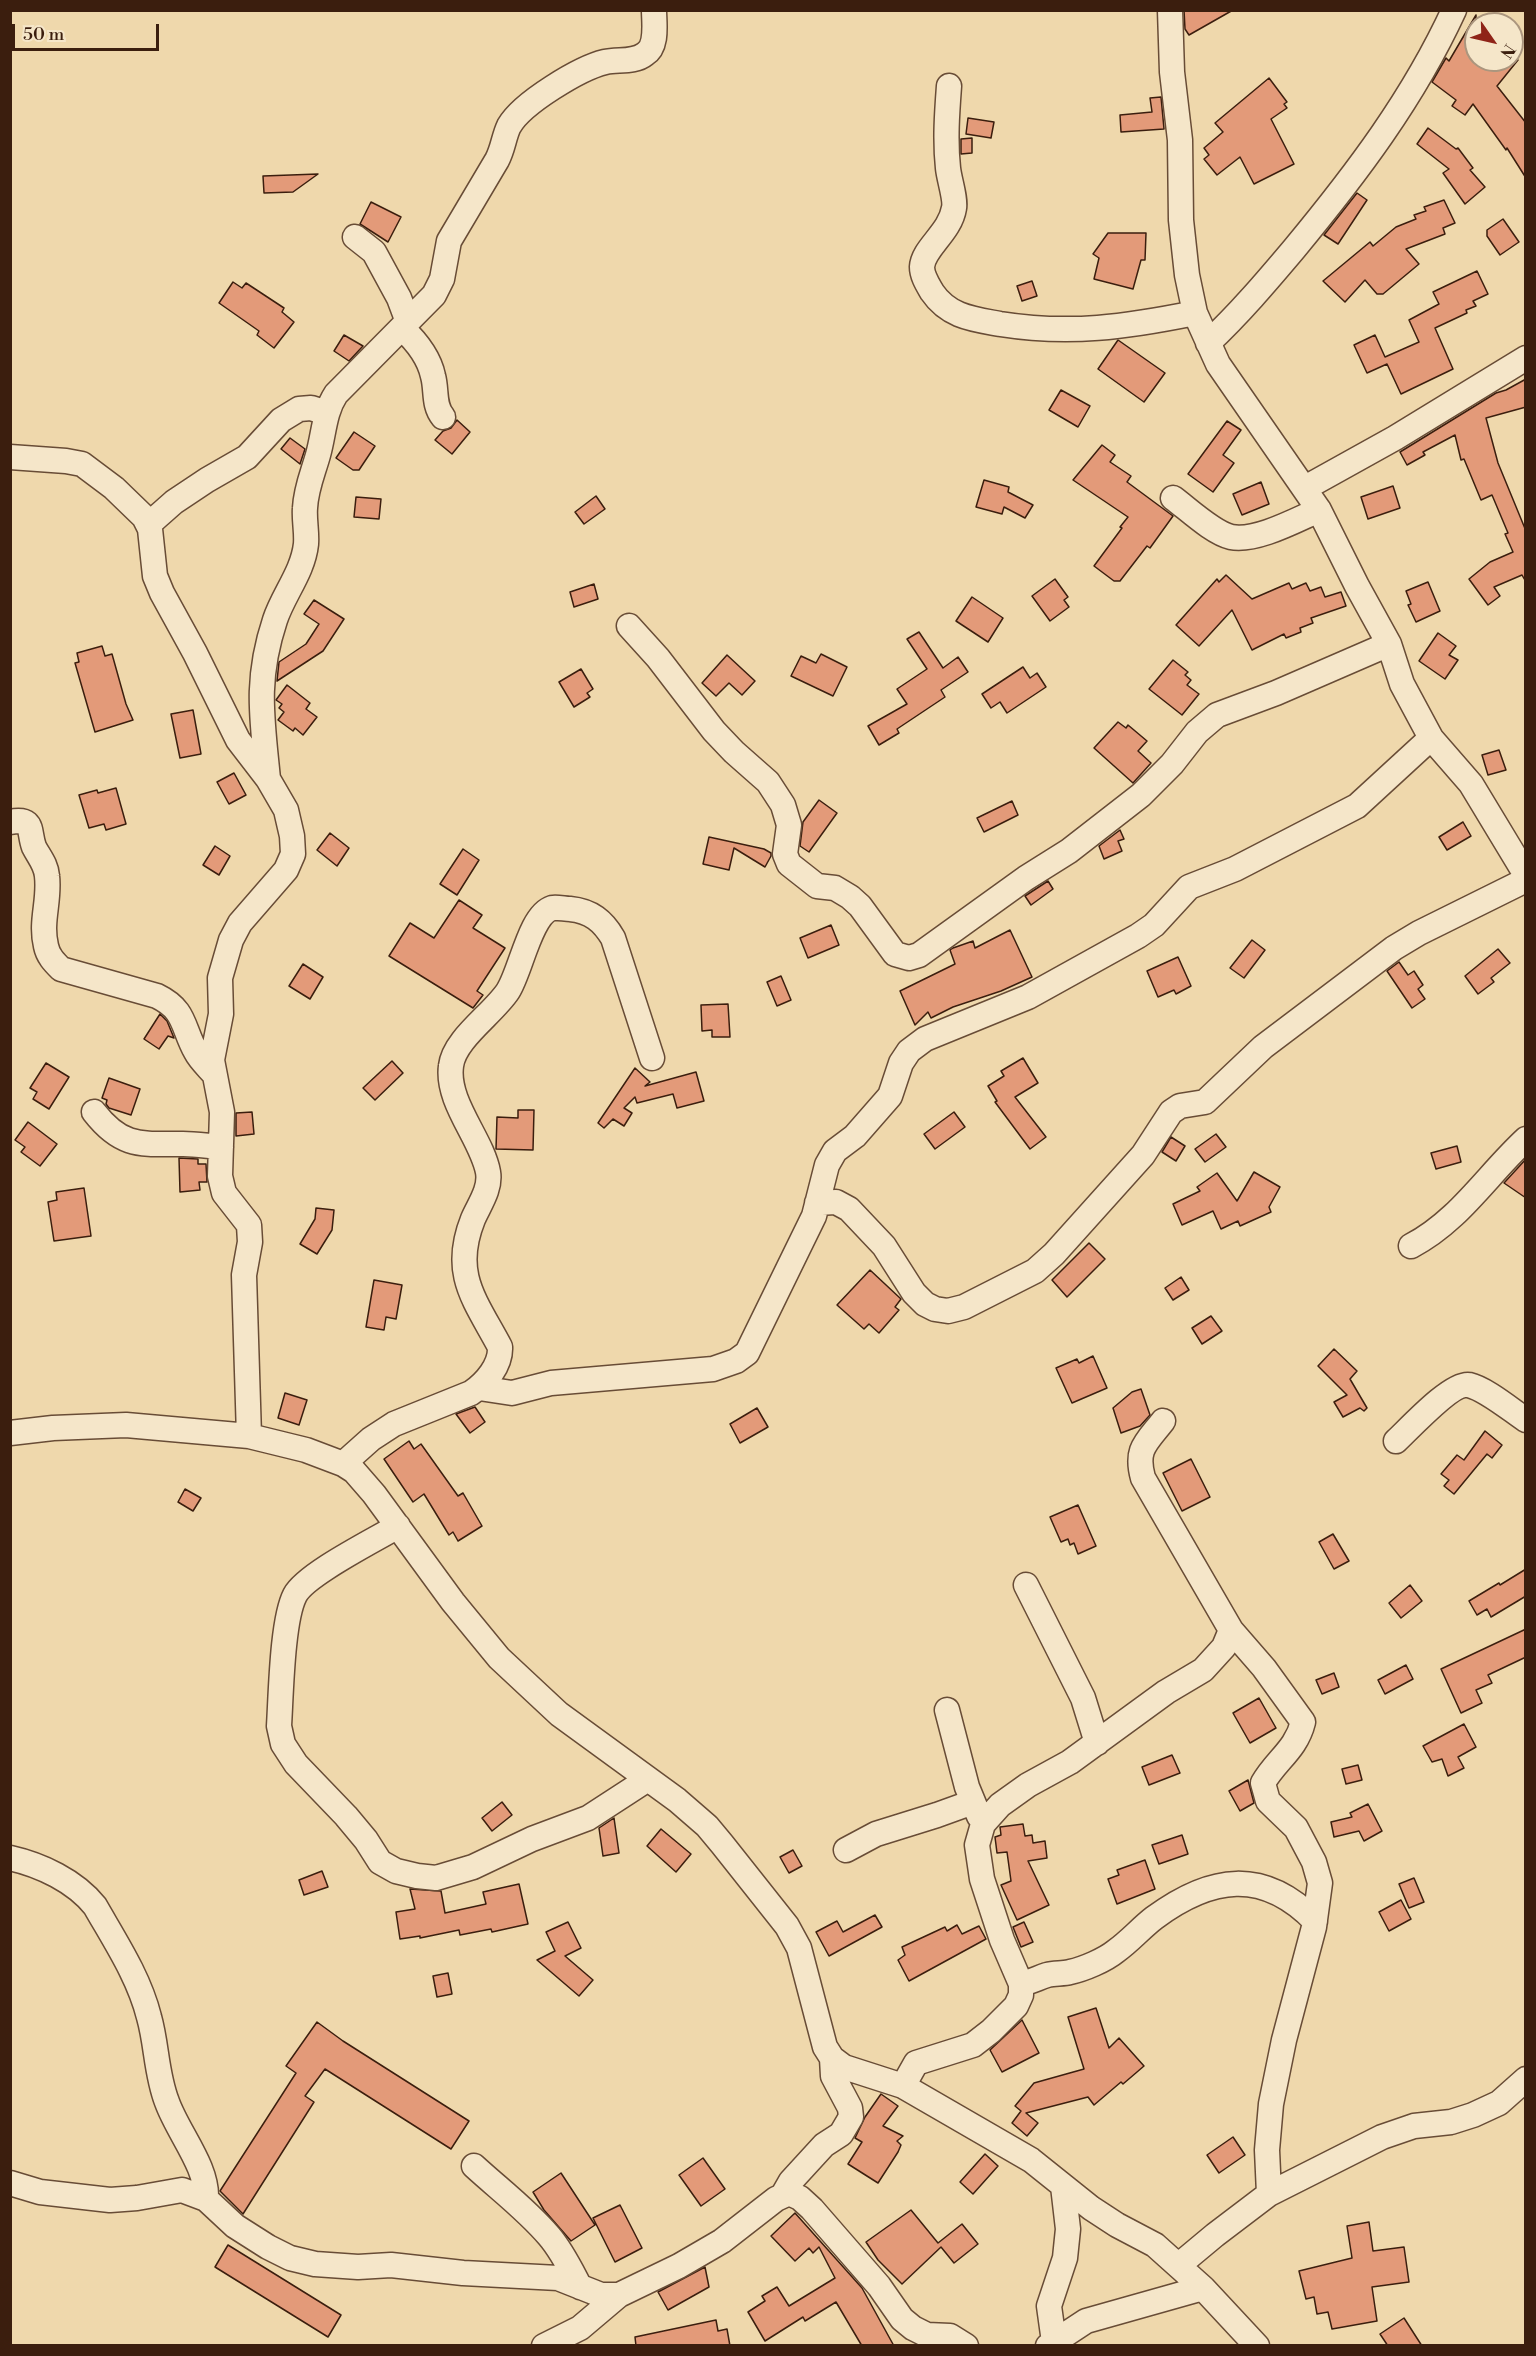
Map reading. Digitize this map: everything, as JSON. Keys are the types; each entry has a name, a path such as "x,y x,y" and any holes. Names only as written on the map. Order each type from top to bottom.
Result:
{"street":[{"path":"268,779 260,703 263,662 275,618 301,563 306,544 305,508 309,480 318,456 329,405 336,394 434,295 442,279 449,241 497,160 504,147 509,127 521,110 584,69 606,62 636,59 646,54 652,46 654,10"},
{"path":"1170,10 1172,72 1180,140 1181,220 1186,274 1195,313 1218,364 1319,510 1389,644 1402,684 1431,738 1471,784 1526,875"},
{"path":"1208,344 1262,287 1367,157 1397,115 1442,36 1454,10"},
{"path":"950,86 946,135 949,178 955,205 950,225 926,254 922,267 926,283 938,300 954,314 970,319 1056,331 1112,328 1195,313"},
{"path":"355,237 374,252 399,298 405,325 421,349 434,377 436,406 442,417"},
{"path":"1305,488 1404,432 1526,358"},
{"path":"148,525 174,502 247,457 281,420 298,409 311,408 327,413"},
{"path":"10,457 82,464 114,488 144,517 148,525 155,576 162,593 238,740 268,779 286,810 292,836 293,854 286,870 240,923 231,940 220,978 221,1014 212,1060 222,1112 220,1176 224,1193 249,1225 250,1242 244,1275 249,1436"},
{"path":"1173,498 1229,537 1245,538 1281,527 1319,510"},
{"path":"629,626 658,658 714,731 768,782 783,805 789,825 785,854 789,864 817,886 835,888 850,897 867,915 895,954 909,958 919,956 1026,878 1069,851 1141,795 1172,764 1197,732 1217,715 1285,690 1389,644"},
{"path":"479,1388 512,1393 551,1383 713,1369 736,1361 747,1353 814,1216 827,1165 835,1151 855,1136 890,1096 909,1051 925,1039 1028,997 1154,925 1189,887 1235,869 1346,813 1376,790 1431,738"},
{"path":"10,822 20,820 27,823 32,831 34,847 43,860 47,875 44,934 46,948 52,960 61,969 157,996 172,1003 181,1014 196,1052 214,1074"},
{"path":"817,1203 836,1202 849,1209 884,1246 914,1293 925,1304 934,1309 948,1311 964,1307 1035,1271 1054,1254 1143,1155 1172,1112 1180,1106 1205,1102 1263,1047 1394,948 1419,933 1526,880"},
{"path":"343,1464 371,1439 394,1424 479,1388 496,1365 500,1355 500,1347 471,1291 463,1262 471,1225 488,1183 488,1171 460,1110 450,1077 451,1063 458,1047 508,990 542,914 553,908 576,909 589,913 604,924 614,938 652,1059"},
{"path":"94,1112 114,1133 136,1144 220,1147"},
{"path":"1411,1246 1430,1236 1449,1221 1504,1159 1526,1139"},
{"path":"1396,1440 1448,1393 1459,1386 1469,1385 1526,1420"},
{"path":"1163,1421 1140,1450 1139,1463 1143,1478 1231,1630 1264,1668 1303,1722 1299,1738 1270,1770 1263,1783 1268,1801 1296,1828 1314,1862 1320,1883 1315,1921 1284,2040 1271,2104 1267,2150 1269,2194"},
{"path":"10,1433 53,1428 126,1425 249,1436 306,1450 343,1464 364,1482 453,1602 500,1658 559,1714 677,1800 707,1826 787,1926 799,1948 825,2048 832,2058 844,2067 903,2086 1030,2160 1117,2225 1155,2245 1203,2288 1257,2346"},
{"path":"398,1526 310,1579 295,1593 288,1616 279,1726 283,1744 296,1764 346,1816 366,1840 380,1862 396,1871 436,1878 473,1867 532,1839 588,1818 648,1779"},
{"path":"1026,1584 1083,1698 1097,1743"},
{"path":"903,2086 916,2063 973,2045 1016,2006 1021,1995 1021,1984 1002,1940 982,1879 977,1845 982,1824 1009,1798 1097,1743 1166,1692 1203,1670 1224,1647 1231,1630"},
{"path":"947,1710 973,1802 982,1824"},
{"path":"846,1850 876,1833 973,1802"},
{"path":"10,1858 54,1873 95,1906 142,1995 150,2018 158,2071 165,2097 174,2120 203,2175 206,2199"},
{"path":"1021,1984 1048,1975 1072,1972 1116,1952 1154,1918 1181,1900 1212,1888 1232,1884 1256,1884 1276,1891 1298,1903 1315,1921"},
{"path":"783,2195 791,2181 824,2145 841,2134 851,2117 850,2108 833,2076 832,2058"},
{"path":"1179,2265 1269,2194 1382,2137 1414,2126 1450,2122 1473,2115 1499,2103 1526,2079"},
{"path":"474,2166 529,2215 549,2237 566,2261 580,2287"},
{"path":"10,2183 40,2192 110,2200 182,2190 206,2199 235,2226 268,2247 290,2258 315,2264 358,2267 391,2265 463,2273 558,2278 601,2295 619,2295"},
{"path":"1051,2344 1049,2306 1065,2258 1068,2229 1063,2186"},
{"path":"544,2346 580,2328 619,2295 679,2266 722,2241 783,2195 789,2193 800,2198 812,2209 879,2286 902,2319 927,2335 950,2336 966,2346"},
{"path":"1051,2344 1086,2321 1203,2288"}],"building":[{"path":"1184,10 1233,10 1189,35 1185,29"},
{"path":"1464,35 1464,72 1508,72 1497,86 1526,123 1526,178 1507,148 1506,150 1473,104 1465,115 1452,106 1456,100 1432,82 1446,58 1449,61"},
{"path":"1269,78 1287,102 1284,104 1287,108 1271,119 1294,164 1254,184 1240,157 1217,175 1204,159 1209,155 1204,148 1223,132 1215,123"},
{"path":"1161,97 1164,129 1121,132 1120,115 1152,112 1150,98"},
{"path":"968,118 994,122 991,138 966,134"},
{"path":"1428,128 1456,149 1458,148 1473,168 1470,170 1485,187 1465,204 1443,173 1449,169 1417,144"},
{"path":"972,138 972,153 961,154 961,139"},
{"path":"318,174 293,192 264,193 263,176"},
{"path":"1357,193 1367,200 1338,244 1324,235"},
{"path":"1444,200 1455,223 1443,228 1445,234 1406,249 1419,264 1383,294 1377,294 1365,280 1345,302 1323,281 1370,242 1373,246 1396,227 1416,219 1414,215 1426,211 1424,207"},
{"path":"371,202 401,217 388,242 360,224"},
{"path":"1503,219 1519,242 1500,255 1487,236 1487,230"},
{"path":"1108,233 1146,233 1145,260 1141,260 1133,289 1094,279 1099,258 1093,254"},
{"path":"1477,271 1488,294 1473,301 1476,306 1466,310 1467,313 1435,328 1453,369 1401,394 1387,364 1367,373 1354,345 1375,335 1385,357 1419,342 1409,320 1439,304 1433,292"},
{"path":"1032,281 1037,296 1022,301 1017,286"},
{"path":"233,282 242,288 246,283 284,308 282,312 294,322 274,348 257,335 259,331 219,303"},
{"path":"344,335 363,346 349,361 334,351"},
{"path":"1118,340 1165,373 1144,402 1098,369"},
{"path":"1526,379 1526,407 1486,418 1498,463 1526,531 1526,582 1522,575 1494,587 1500,596 1488,605 1469,579 1490,562 1513,552 1505,534 1508,533 1492,495 1481,500 1464,459 1461,460 1455,435 1423,452 1425,455 1407,465 1400,452 1496,393"},
{"path":"1061,390 1090,406 1078,427 1049,410"},
{"path":"457,420 470,432 452,454 435,440 443,431 451,428"},
{"path":"1227,421 1241,430 1223,455 1234,463 1213,492 1188,474"},
{"path":"354,432 375,446 359,470 353,470 336,458"},
{"path":"290,438 305,449 300,464 281,449"},
{"path":"1102,445 1115,455 1110,462 1131,476 1127,482 1173,516 1150,548 1147,546 1120,581 1114,581 1094,566 1128,517 1073,480"},
{"path":"984,480 1009,487 1008,492 1033,505 1025,518 1004,507 1002,514 976,507"},
{"path":"1261,482 1269,504 1242,515 1233,494"},
{"path":"1393,486 1400,508 1368,519 1361,497"},
{"path":"596,496 605,509 584,524 575,512"},
{"path":"356,497 381,499 379,519 354,517"},
{"path":"1226,575 1252,599 1289,583 1292,589 1306,583 1310,591 1321,587 1325,597 1341,592 1346,606 1311,618 1313,623 1300,628 1301,632 1286,638 1284,634 1252,650 1232,610 1199,646 1176,625 1217,579 1219,582"},
{"path":"1055,579 1068,597 1064,600 1069,607 1050,621 1032,596"},
{"path":"1428,582 1440,611 1416,622 1408,605 1411,604 1406,591"},
{"path":"594,584 598,599 574,607 570,592"},
{"path":"972,597 1003,618 988,642 956,621"},
{"path":"314,600 344,619 323,651 277,681 279,662 306,644 319,624 304,614"},
{"path":"919,632 943,668 958,657 968,672 941,690 945,697 897,729 899,733 879,745 868,726 907,704 897,689 927,669 907,639"},
{"path":"1438,633 1456,646 1449,655 1458,660 1445,679 1419,661"},
{"path":"102,646 105,656 112,654 126,704 133,720 95,732 75,663 79,662 77,653"},
{"path":"821,654 847,667 833,696 791,676 801,656 816,663"},
{"path":"727,655 755,681 742,695 729,683 716,696 702,683"},
{"path":"1173,660 1188,672 1185,675 1191,680 1187,685 1199,694 1182,715 1149,689"},
{"path":"1023,667 1030,678 1037,673 1046,687 1007,713 1000,702 991,708 982,694"},
{"path":"581,669 593,689 587,693 590,697 574,707 559,682"},
{"path":"287,685 310,703 306,709 317,717 303,735 295,728 293,731 278,720 284,712 279,708 282,704 276,700"},
{"path":"193,710 201,754 180,758 171,714"},
{"path":"1118,722 1126,728 1128,725 1147,741 1138,751 1151,763 1133,783 1094,748"},
{"path":"1499,750 1506,770 1488,775 1482,755"},
{"path":"234,773 246,795 229,804 217,782"},
{"path":"116,788 126,824 106,830 104,824 89,828 79,795"},
{"path":"819,800 837,813 809,852 800,846 803,822"},
{"path":"1012,801 1018,815 984,832 977,818"},
{"path":"1463,822 1471,836 1447,850 1439,837"},
{"path":"1120,830 1124,839 1118,841 1122,851 1104,859 1099,846"},
{"path":"330,833 349,848 337,866 317,850"},
{"path":"709,837 764,849 771,853 771,856 765,867 734,848 729,870 703,864"},
{"path":"215,846 230,856 219,875 203,865"},
{"path":"463,849 479,860 457,895 440,884"},
{"path":"1048,881 1053,889 1031,905 1025,896"},
{"path":"459,900 482,915 473,928 505,948 477,991 483,995 473,1008 389,956 410,923 434,938"},
{"path":"831,925 839,945 808,958 800,938"},
{"path":"1010,930 1032,977 1001,991 953,1007 931,1018 928,1012 915,1025 900,991 955,964 950,950 953,948 973,941 975,948"},
{"path":"1252,940 1265,950 1244,978 1230,968"},
{"path":"1498,949 1510,963 1491,978 1494,982 1478,994 1465,976"},
{"path":"1178,957 1191,986 1176,994 1174,990 1158,997 1147,971"},
{"path":"1399,962 1408,975 1414,971 1423,985 1418,989 1425,999 1412,1008 1387,971"},
{"path":"303,964 323,977 310,999 289,986"},
{"path":"781,976 791,1000 777,1006 767,982"},
{"path":"728,1004 730,1037 712,1037 712,1030 702,1031 701,1005"},
{"path":"160,1014 167,1021 174,1038 168,1036 159,1049 144,1039"},
{"path":"1023,1058 1038,1083 1015,1097 1046,1137 1030,1149 995,1102 997,1101 988,1086 1004,1076 1001,1071"},
{"path":"392,1061 403,1073 375,1100 363,1088"},
{"path":"46,1063 69,1077 49,1109 33,1099 37,1092 30,1088"},
{"path":"635,1068 650,1082 645,1086 696,1072 704,1101 677,1108 673,1094 637,1103 635,1097 624,1108 632,1113 624,1126 613,1119 604,1128 598,1123"},
{"path":"109,1078 140,1089 131,1115 109,1108 106,1104 107,1100 102,1098"},
{"path":"518,1110 534,1110 533,1150 496,1149 497,1117 518,1118"},
{"path":"252,1112 254,1134 236,1136 236,1113"},
{"path":"954,1112 965,1127 935,1149 924,1134"},
{"path":"28,1122 57,1144 40,1166 21,1152 25,1147 15,1140"},
{"path":"1216,1134 1226,1147 1205,1162 1195,1149"},
{"path":"1171,1137 1185,1146 1176,1161 1162,1152"},
{"path":"1457,1146 1461,1162 1436,1169 1431,1153"},
{"path":"179,1158 198,1159 198,1164 206,1164 207,1182 199,1182 200,1190 180,1192"},
{"path":"1526,1159 1526,1198 1504,1183"},
{"path":"1254,1172 1280,1187 1269,1207 1271,1212 1240,1226 1238,1221 1221,1229 1213,1211 1182,1225 1173,1204 1200,1191 1197,1187 1217,1173 1237,1201"},
{"path":"84,1188 91,1236 54,1241 48,1202 57,1200 56,1192"},
{"path":"316,1208 334,1210 332,1230 317,1254 300,1244 315,1219"},
{"path":"1089,1243 1105,1259 1067,1297 1052,1280"},
{"path":"870,1270 901,1299 895,1307 899,1310 879,1333 869,1324 864,1329 837,1305"},
{"path":"1181,1277 1189,1290 1173,1300 1165,1288"},
{"path":"374,1280 402,1285 396,1319 386,1317 384,1330 366,1327"},
{"path":"1211,1316 1222,1331 1202,1344 1192,1328"},
{"path":"1334,1349 1357,1371 1350,1379 1367,1408 1364,1411 1360,1408 1343,1417 1334,1402 1347,1395 1318,1366"},
{"path":"1093,1356 1107,1388 1072,1403 1056,1368 1077,1359 1079,1363"},
{"path":"1141,1389 1150,1415 1140,1426 1121,1433 1113,1408 1132,1392"},
{"path":"285,1393 307,1400 299,1425 278,1418"},
{"path":"475,1407 485,1422 470,1433 456,1414"},
{"path":"757,1408 768,1427 740,1443 730,1424"},
{"path":"1485,1431 1502,1445 1492,1458 1487,1454 1454,1494 1444,1486 1449,1480 1441,1474 1457,1455 1464,1460"},
{"path":"409,1441 414,1449 421,1444 458,1496 463,1493 482,1526 458,1541 453,1532 449,1535 424,1494 413,1502 384,1459"},
{"path":"1191,1459 1210,1497 1182,1511 1163,1473"},
{"path":"185,1489 201,1498 193,1511 178,1502"},
{"path":"1078,1505 1096,1546 1078,1554 1074,1543 1070,1545 1068,1539 1061,1542 1050,1517"},
{"path":"1333,1534 1349,1561 1334,1569 1319,1542"},
{"path":"1526,1569 1526,1596 1491,1617 1487,1609 1477,1615 1469,1601"},
{"path":"1410,1585 1422,1601 1401,1618 1389,1603"},
{"path":"1526,1629 1526,1657 1488,1675 1492,1683 1476,1690 1482,1703 1461,1713 1441,1669"},
{"path":"1406,1665 1413,1679 1385,1694 1378,1680"},
{"path":"1334,1673 1339,1687 1322,1694 1316,1680"},
{"path":"1259,1698 1276,1728 1250,1743 1233,1713"},
{"path":"1464,1724 1476,1747 1458,1757 1464,1768 1448,1776 1442,1759 1432,1762 1423,1746"},
{"path":"1172,1755 1180,1773 1149,1785 1142,1767"},
{"path":"1358,1765 1362,1780 1346,1784 1342,1769"},
{"path":"1248,1780 1254,1803 1240,1811 1229,1791"},
{"path":"502,1802 512,1815 492,1831 482,1818"},
{"path":"1368,1804 1382,1831 1364,1841 1359,1831 1334,1837 1331,1822 1352,1817 1350,1813"},
{"path":"614,1818 619,1853 603,1856 599,1828"},
{"path":"1023,1824 1025,1836 1032,1835 1033,1843 1045,1841 1047,1858 1028,1861 1049,1905 1017,1920 1001,1885 1011,1881 1007,1852 997,1853 995,1837 1001,1835 1000,1827"},
{"path":"661,1829 691,1854 676,1872 647,1846"},
{"path":"1182,1835 1188,1854 1159,1864 1152,1845"},
{"path":"793,1850 802,1866 789,1873 780,1857"},
{"path":"1145,1860 1155,1889 1117,1904 1108,1879 1119,1875 1117,1870"},
{"path":"322,1871 328,1887 304,1895 299,1880"},
{"path":"1414,1878 1424,1902 1409,1908 1399,1884"},
{"path":"519,1884 528,1924 492,1932 491,1929 460,1935 459,1930 420,1938 420,1936 400,1939 396,1912 415,1909 410,1889 441,1891 445,1913 486,1904 483,1892"},
{"path":"1401,1900 1411,1919 1389,1931 1379,1912"},
{"path":"875,1915 882,1927 829,1956 816,1932 837,1921 843,1932"},
{"path":"568,1922 581,1948 565,1956 593,1980 579,1996 537,1960 555,1951 546,1932"},
{"path":"1024,1922 1033,1942 1021,1947 1013,1927"},
{"path":"957,1925 962,1934 979,1926 986,1939 909,1981 898,1960 905,1955 902,1947 945,1927 947,1931"},
{"path":"448,1973 452,1994 437,1997 433,1976"},
{"path":"1096,2008 1109,2048 1119,2038 1144,2066 1094,2105 1088,2097 1026,2113 1038,2123 1027,2136 1012,2123 1021,2111 1015,2106 1034,2083 1084,2069 1068,2017"},
{"path":"1022,2020 1039,2053 1002,2072 990,2050"},
{"path":"317,2022 469,2121 451,2149 325,2069 305,2096 314,2102 243,2214 220,2191 296,2073 286,2066"},
{"path":"881,2094 898,2106 883,2126 903,2136 897,2141 901,2145 898,2152 878,2183 848,2164 862,2142 855,2138 865,2117"},
{"path":"1233,2137 1245,2155 1219,2173 1207,2155"},
{"path":"985,2154 998,2166 973,2194 960,2182"},
{"path":"703,2158 725,2189 701,2206 679,2175"},
{"path":"561,2173 595,2225 571,2241 544,2210 533,2192"},
{"path":"620,2205 642,2248 615,2262 593,2218"},
{"path":"911,2210 938,2243 962,2224 978,2244 954,2263 941,2247 902,2284 878,2260 866,2242"},
{"path":"795,2213 862,2288 894,2346 862,2346 836,2302 805,2321 803,2317 765,2341 748,2312 765,2301 762,2296 777,2287 789,2306 835,2278 819,2247 813,2253 809,2248 795,2261 771,2236"},
{"path":"1369,2222 1373,2251 1404,2247 1409,2282 1372,2287 1377,2321 1332,2329 1328,2312 1317,2314 1314,2297 1306,2299 1299,2271 1352,2258 1347,2226"},
{"path":"228,2245 341,2315 328,2337 215,2267"},
{"path":"705,2267 709,2287 668,2310 658,2292"},
{"path":"1404,2318 1422,2346 1388,2346 1380,2334"},
{"path":"716,2320 718,2331 727,2329 730,2346 636,2346 635,2337"}]}
